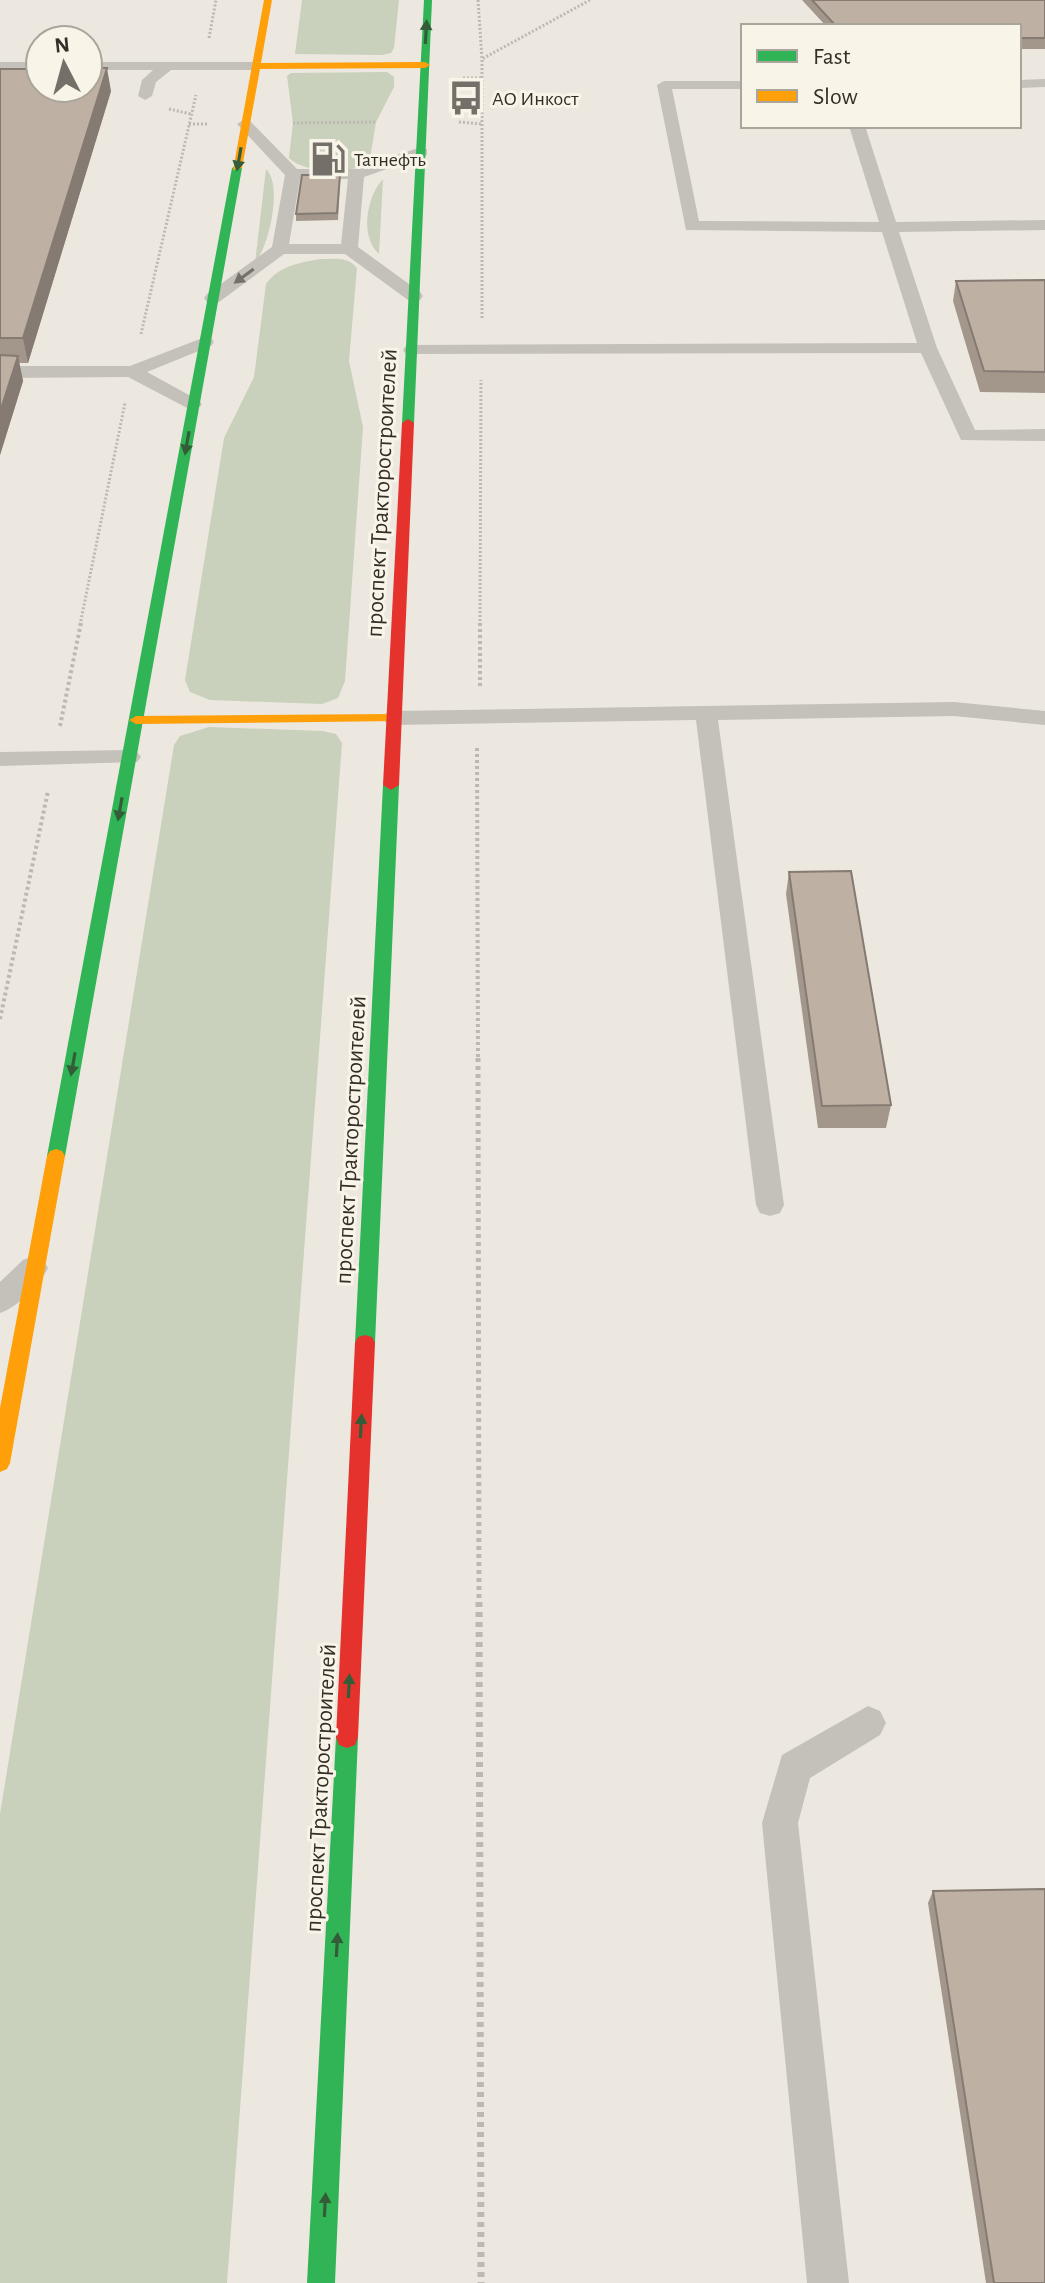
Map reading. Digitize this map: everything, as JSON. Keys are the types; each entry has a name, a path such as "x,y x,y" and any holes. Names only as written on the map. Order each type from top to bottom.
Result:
{"main road":[{"path":"0,1463 268,0"},
{"name":"проспект Тракторостроителей","path":"321,2283 428,0"},
{"path":"256,66 425,65"},
{"path":"136,720 394,718"}],"lane":[{"path":"0,66 24,66"},
{"path":"104,66 256,66"},
{"path":"145,96 149,80 168,66"},
{"path":"1021,84 1045,83"},
{"path":"741,85 664,85 692,226 1045,225"},
{"path":"245,124 293,174 356,174 421,152"},
{"path":"858,128 928,348 968,436 1045,435"},
{"path":"280,249 293,174"},
{"path":"349,249 356,174"},
{"path":"213,298 280,249 349,249 414,296"},
{"path":"130,381 205,342"},
{"path":"412,350 928,348"},
{"path":"0,372 130,381 193,405"},
{"path":"394,718 954,709 1045,718"},
{"path":"706,711 770,1205"},
{"path":"0,759 129,757"},
{"path":"0,1301 36,1264"},
{"path":"828,2283 780,1823 795,1767 868,1723"}],"path":[{"path":"209,39 216,0"},
{"path":"478,0 482,59 482,325"},
{"path":"482,59 590,0"},
{"path":"460,80 482,78"},
{"path":"139,340 199,85"},
{"path":"293,123 376,122"},
{"path":"459,122 482,124"},
{"path":"479,696 481,375"},
{"path":"60,729 130,381"},
{"path":"477,741 481,2283"},
{"path":"0,1019 50,782"}],"green space":[{"path":"302,0 399,0 394,48 391,53 382,55 295,54"},
{"path":"387,72 394,77 394,87 376,122 369,164 328,170 306,167 289,158 293,123 287,76 291,73"},
{"path":"266,169 271,177 274,201 269,230 255,263"},
{"path":"383,179 379,254 367,227 369,205"},
{"path":"320,259 345,260 357,268 349,361 363,427 345,681 338,698 322,704 210,700 190,692 185,680 224,438 254,377 266,284 283,269"},
{"path":"209,727 323,731 336,734 342,743 227,2283 0,2283 0,1814 174,745 180,736"}],"building":[{"path":"812,0 1045,0 1045,38 1021,38 1021,24 834,24"},
{"path":"0,69 24,69 24,104 96,104 23,338 0,338"},
{"path":"302,175 340,175 337,213 296,214"},
{"path":"1045,280 1045,372 984,371 956,281"},
{"path":"0,355 18,356 0,412"},
{"path":"851,871 891,1105 822,1106 789,872"},
{"path":"1045,1889 1045,2283 994,2283 933,1891"}],"traffic: fast":[{"path":"408,423 428,0"},
{"path":"56,1156 237,168"},
{"path":"365,1343 391,785"},
{"path":"321,2283 347,1737"}],"traffic: slow":[{"path":"237,168 268,0"},
{"path":"256,66 425,65"},
{"path":"136,720 394,718"},
{"path":"0,1463 56,1156"}],"traffic: jam":[{"path":"391,785 408,423"},
{"path":"347,1737 365,1343"}],"place":[{"name":"АО Инкост","path":"466,98"},
{"name":"Татнефть","path":"328,159"}]}
